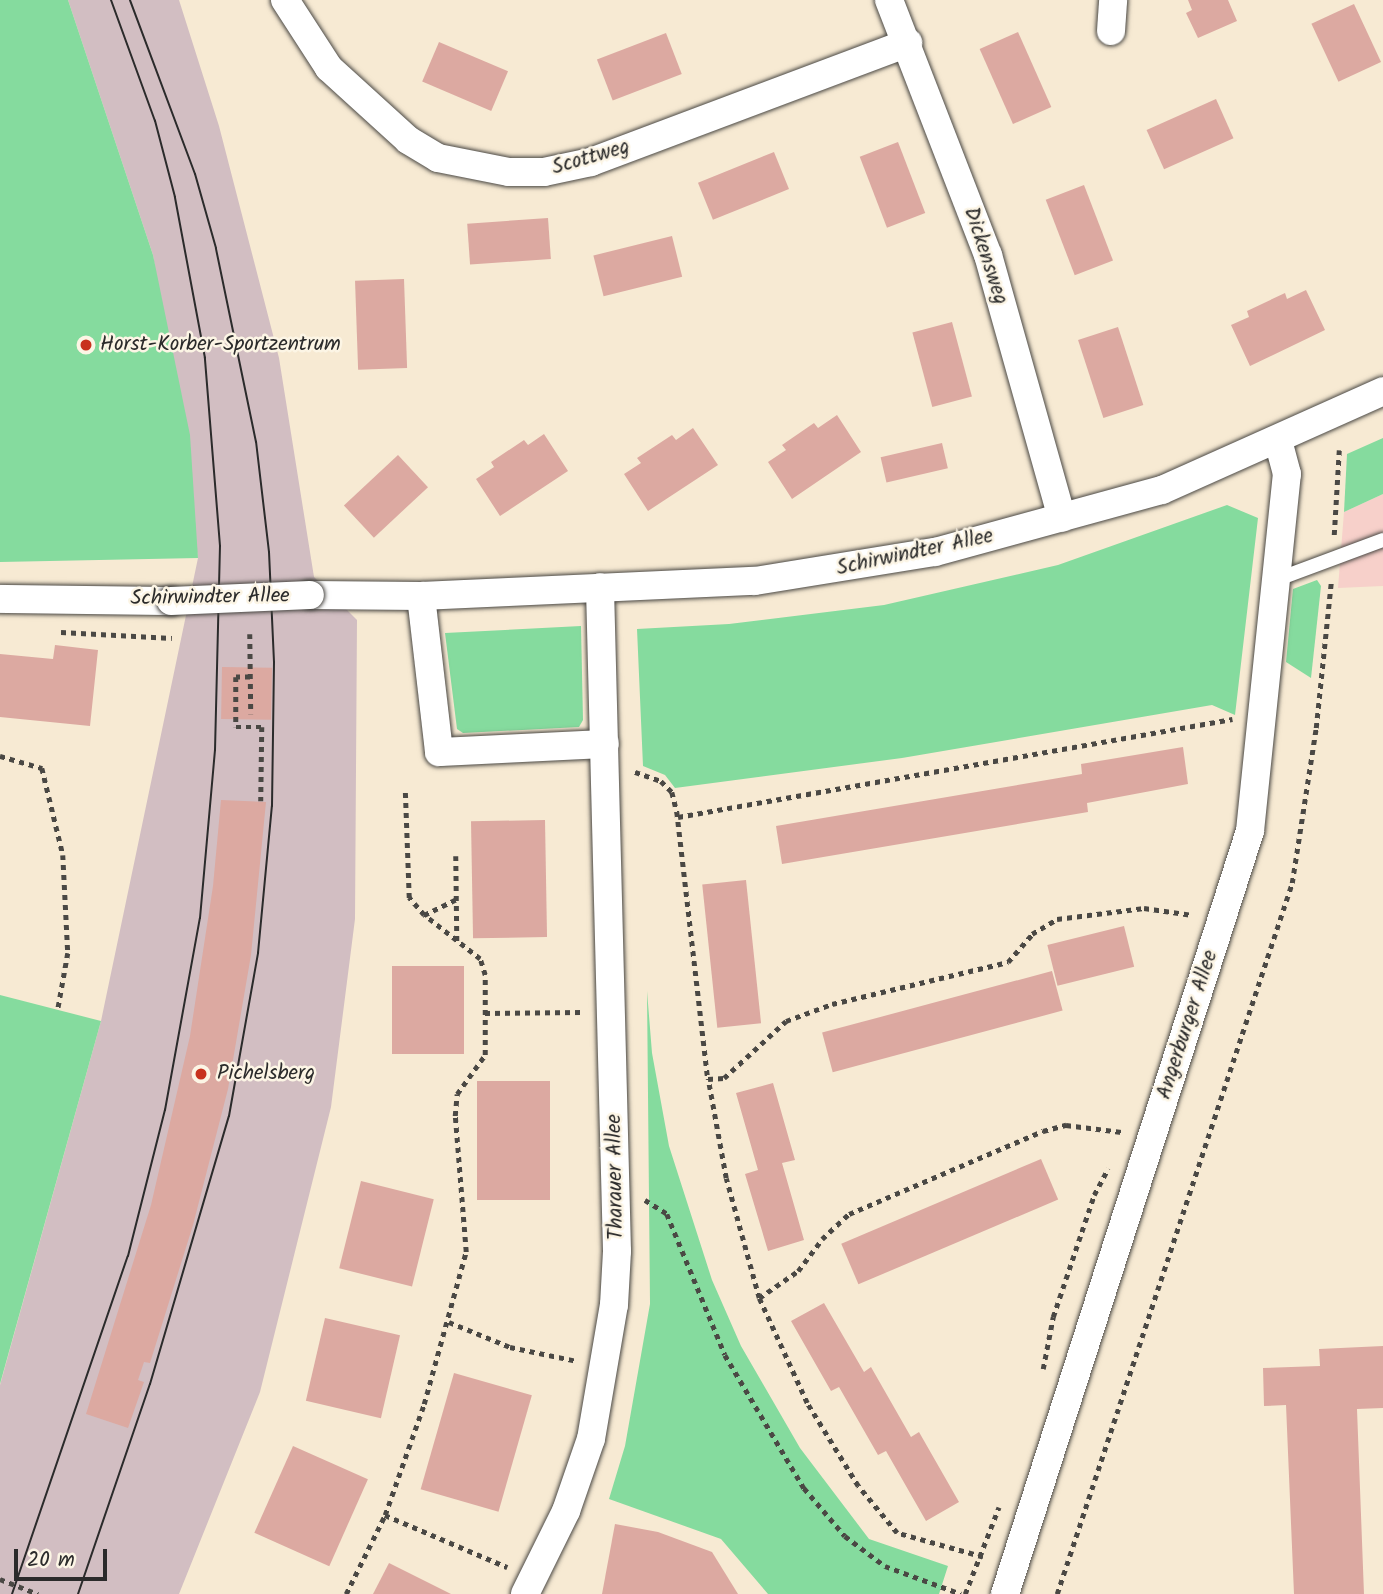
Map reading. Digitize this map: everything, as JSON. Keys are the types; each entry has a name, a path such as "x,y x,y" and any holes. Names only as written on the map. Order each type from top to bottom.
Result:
{"street":[{"name":"Scottweg","path":"285,0 329,68 408,141 438,158 509,172 544,172 591,162 908,43"},
{"name":"Dickensweg","path":"889,0 908,43 988,255 1062,518"},
{"path":"1111,30 1113,0"},
{"name":"Schirwindter Allee","path":"0,599 171,601 310,596 421,596 755,582 935,552 1162,490 1278,441 1383,391"},
{"name":"Angerburger Allee","path":"1005,1594 1250,831 1287,474 1278,441"},
{"name":"Tharauer Allee","path":"525,1594 566,1511 591,1439 614,1305 617,1251 600,587"},
{"path":"421,596 439,752 605,744"}],"lane":[{"path":"1278,579 1383,540"}],"path":[{"path":"1057,1594 1292,883 1316,729 1333,558 1339,450"},
{"path":"53,632 172,638"},
{"path":"250,634 251,714"},
{"path":"250,677 236,677 236,726 262,727 261,801"},
{"path":"678,817 1241,718"},
{"path":"0,757 42,768 63,855 68,953 58,1009"},
{"path":"635,772 666,787 678,817 708,1079 726,1178 759,1298 807,1403 858,1486 897,1533 1014,1566"},
{"path":"346,1594 385,1515 449,1322 466,1252 456,1155 457,1094 485,1055 485,1013 480,960 424,915 409,898 405,788"},
{"path":"456,856 457,942"},
{"path":"424,915 457,899"},
{"path":"1190,927 1198,903"},
{"path":"708,1079 724,1078 786,1021 832,1004 1008,962 1032,934 1058,919 1144,908 1194,915 1220,925"},
{"path":"485,1013 583,1013"},
{"path":"1119,1143 1127,1120"},
{"path":"759,1298 798,1271 822,1239 849,1214 1043,1131 1066,1125 1123,1132 1152,1139"},
{"path":"1042,1379 1053,1317 1094,1195 1111,1164"},
{"path":"644,1200 667,1214 725,1356 804,1488 845,1536 885,1566 963,1594 981,1556 1003,1494"},
{"path":"449,1322 510,1348 578,1361"},
{"path":"385,1515 508,1567"},
{"path":"0,1579 38,1594"}],"shaded area":[{"path":"68,0 179,0 219,126 279,358 314,577 357,620 355,919 331,1107 260,1392 179,1594 0,1594 0,1385 101,1021 198,558 153,255"},
{"path":"1383,494 1383,586 1338,588 1344,512"}],"green space":[{"name":"Horst-Korber-Sportzentrum","path":"0,0 68,0 153,255 190,435 198,558 0,562"},
{"path":"1383,438 1383,494 1344,512 1347,454"},
{"path":"1227,505 1258,518 1235,715 1212,705 902,758 675,788 665,775 643,766 637,629 729,624 884,605 1058,565"},
{"path":"1317,580 1321,586 1311,678 1286,662 1293,589"},
{"path":"581,626 583,720 579,727 463,733 457,729 445,633"},
{"path":"647,991 652,1053 669,1146 712,1280 741,1346 800,1448 869,1539 948,1566 939,1594 768,1594 721,1539 609,1499 625,1446 650,1304"},
{"path":"0,995 101,1021 0,1384"}],"building":[{"path":"1188,0 1228,0 1237,21 1198,38 1186,13 1192,10"},
{"path":"1354,4 1381,62 1338,82 1311,24"},
{"path":"1018,32 1051,107 1013,124 980,49"},
{"path":"666,33 682,74 613,101 597,60"},
{"path":"439,42 508,71 491,111 422,82"},
{"path":"1216,99 1233,138 1164,169 1147,130"},
{"path":"898,142 925,213 887,228 860,157"},
{"path":"774,152 789,189 713,220 698,183"},
{"path":"1084,185 1113,261 1075,275 1046,200"},
{"path":"548,218 551,259 470,265 467,224"},
{"path":"672,236 682,277 604,296 593,256"},
{"path":"404,279 407,368 358,370 355,281"},
{"path":"1306,290 1325,330 1250,366 1231,325 1249,317 1247,311 1285,293 1287,299"},
{"path":"952,322 972,396 932,407 912,333"},
{"path":"1118,327 1143,405 1103,418 1078,340"},
{"path":"837,415 861,452 792,499 768,462 786,450 782,445 814,423 818,428"},
{"path":"693,428 718,465 648,511 624,474 641,463 637,458 672,435 676,440"},
{"path":"544,434 568,471 500,516 476,479 494,467 491,462 524,440 528,445"},
{"path":"942,443 948,468 886,483 881,457"},
{"path":"398,455 428,487 374,538 344,505"},
{"path":"55,645 98,650 90,726 0,717 0,654 53,659"},
{"path":"222,667 272,668 271,720 221,719"},
{"path":"1183,747 1188,784 1087,803 1088,812 782,864 776,826 1082,774 1081,764"},
{"path":"221,800 266,802 251,955 228,1089 193,1225 150,1363 144,1362 138,1380 144,1382 128,1428 86,1414 151,1205 190,1036 213,886"},
{"path":"545,820 547,937 473,938 471,821"},
{"path":"746,880 761,1023 717,1028 702,885"},
{"path":"1124,926 1134,967 1058,986 1047,945"},
{"path":"392,966 464,966 464,1054 392,1054"},
{"path":"1052,971 1063,1011 833,1072 822,1033"},
{"path":"477,1081 550,1081 550,1200 477,1200"},
{"path":"773,1083 795,1160 782,1163 804,1240 768,1251 745,1174 758,1170 736,1093"},
{"path":"1041,1159 1058,1200 858,1284 841,1244"},
{"path":"361,1181 434,1199 412,1286 339,1268"},
{"path":"824,1303 864,1372 871,1367 911,1437 919,1432 959,1502 926,1521 886,1451 878,1455 839,1387 831,1391 791,1321"},
{"path":"325,1318 400,1335 381,1418 306,1401"},
{"path":"1383,1346 1383,1408 1357,1409 1364,1594 1294,1594 1286,1405 1264,1406 1263,1368 1320,1366 1319,1349"},
{"path":"454,1373 532,1395 499,1512 421,1489"},
{"path":"293,1446 368,1479 329,1566 254,1533"},
{"path":"615,1524 658,1532 712,1552 738,1594 602,1594"},
{"path":"389,1563 451,1594 373,1594"}],"tram line":[{"path":"12,1594 128,1256 165,1110 200,918 215,750 220,546 205,358 175,197 155,121 111,0"},
{"path":"78,1594 150,1384 229,1116 258,953 272,806 274,662 269,552 256,442 216,248 195,174 130,0"}],"place":[{"name":"Horst-Korber-Sportzentrum","path":"86,345"},
{"name":"Pichelsberg","path":"201,1074"}]}
